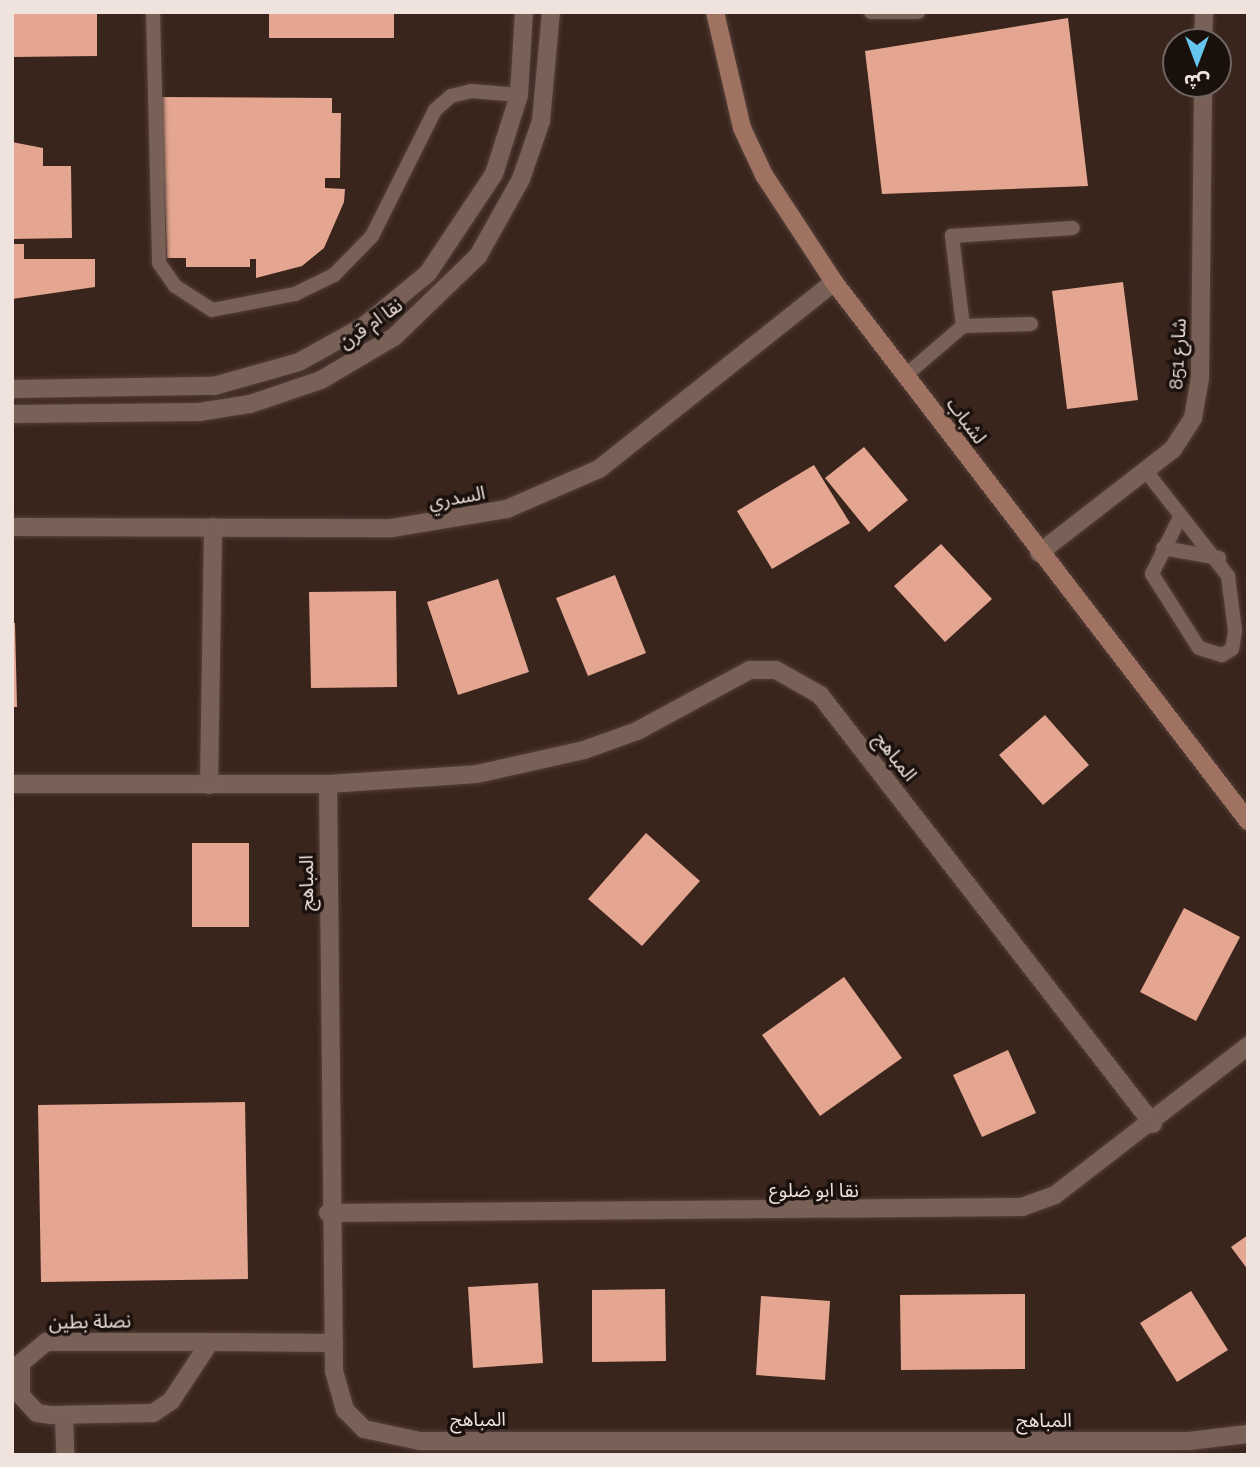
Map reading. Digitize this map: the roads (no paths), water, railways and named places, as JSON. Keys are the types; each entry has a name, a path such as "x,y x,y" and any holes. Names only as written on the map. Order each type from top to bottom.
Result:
{"street":[{"name":"نقا ام قرن","path":"12,389 214,386 278,369 336,343 396,302 442,255 494,174 519,95 524,12"},
{"name":"نقا ام قرن","path":"12,414 199,412 250,404 321,380 394,337 478,256 521,179 541,121 551,12"},
{"name":"لشباب","path":"715,12 743,128 764,175 834,282 1039,553 1248,821"},
{"name":"شارع 851","path":"1039,553 1173,449 1194,418 1200,378 1203,98"},
{"name":"السدري","path":"12,527 452,523 552,493 599,469 834,282"},
{"path":"209,785 213,527"},
{"name":"المباهج","path":"12,785 328,784 536,764 637,731 750,670 797,677 820,695 1153,1124"},
{"name":"المباهج","path":"328,784 328,1213 334,1343 345,1410 380,1437 1015,1448 1189,1441 1248,1434"},
{"name":"نقا ابو ضلوع","path":"328,1213 988,1211 1055,1195 1153,1124 1248,1046"},
{"name":"نصلة بطين","path":"210,1342 162,1409 64,1417 37,1413 21,1396 21,1363 37,1345 210,1342 334,1343"},
{"path":"64,1417 65,1455"}],"lane":[{"path":"153,12 159,263 175,286 212,310 295,294 334,275 372,236 435,110 451,96 471,91 519,95"},
{"path":"871,12 918,12"},
{"path":"963,326 952,236 1073,228"},
{"path":"906,375 963,326 1031,324"},
{"path":"1146,470 1180,517 1219,558 1233,596 1235,631 1232,649 1214,656 1199,648 1154,580 1152,567 1180,517"},
{"path":"1163,548 1219,558"}]}
